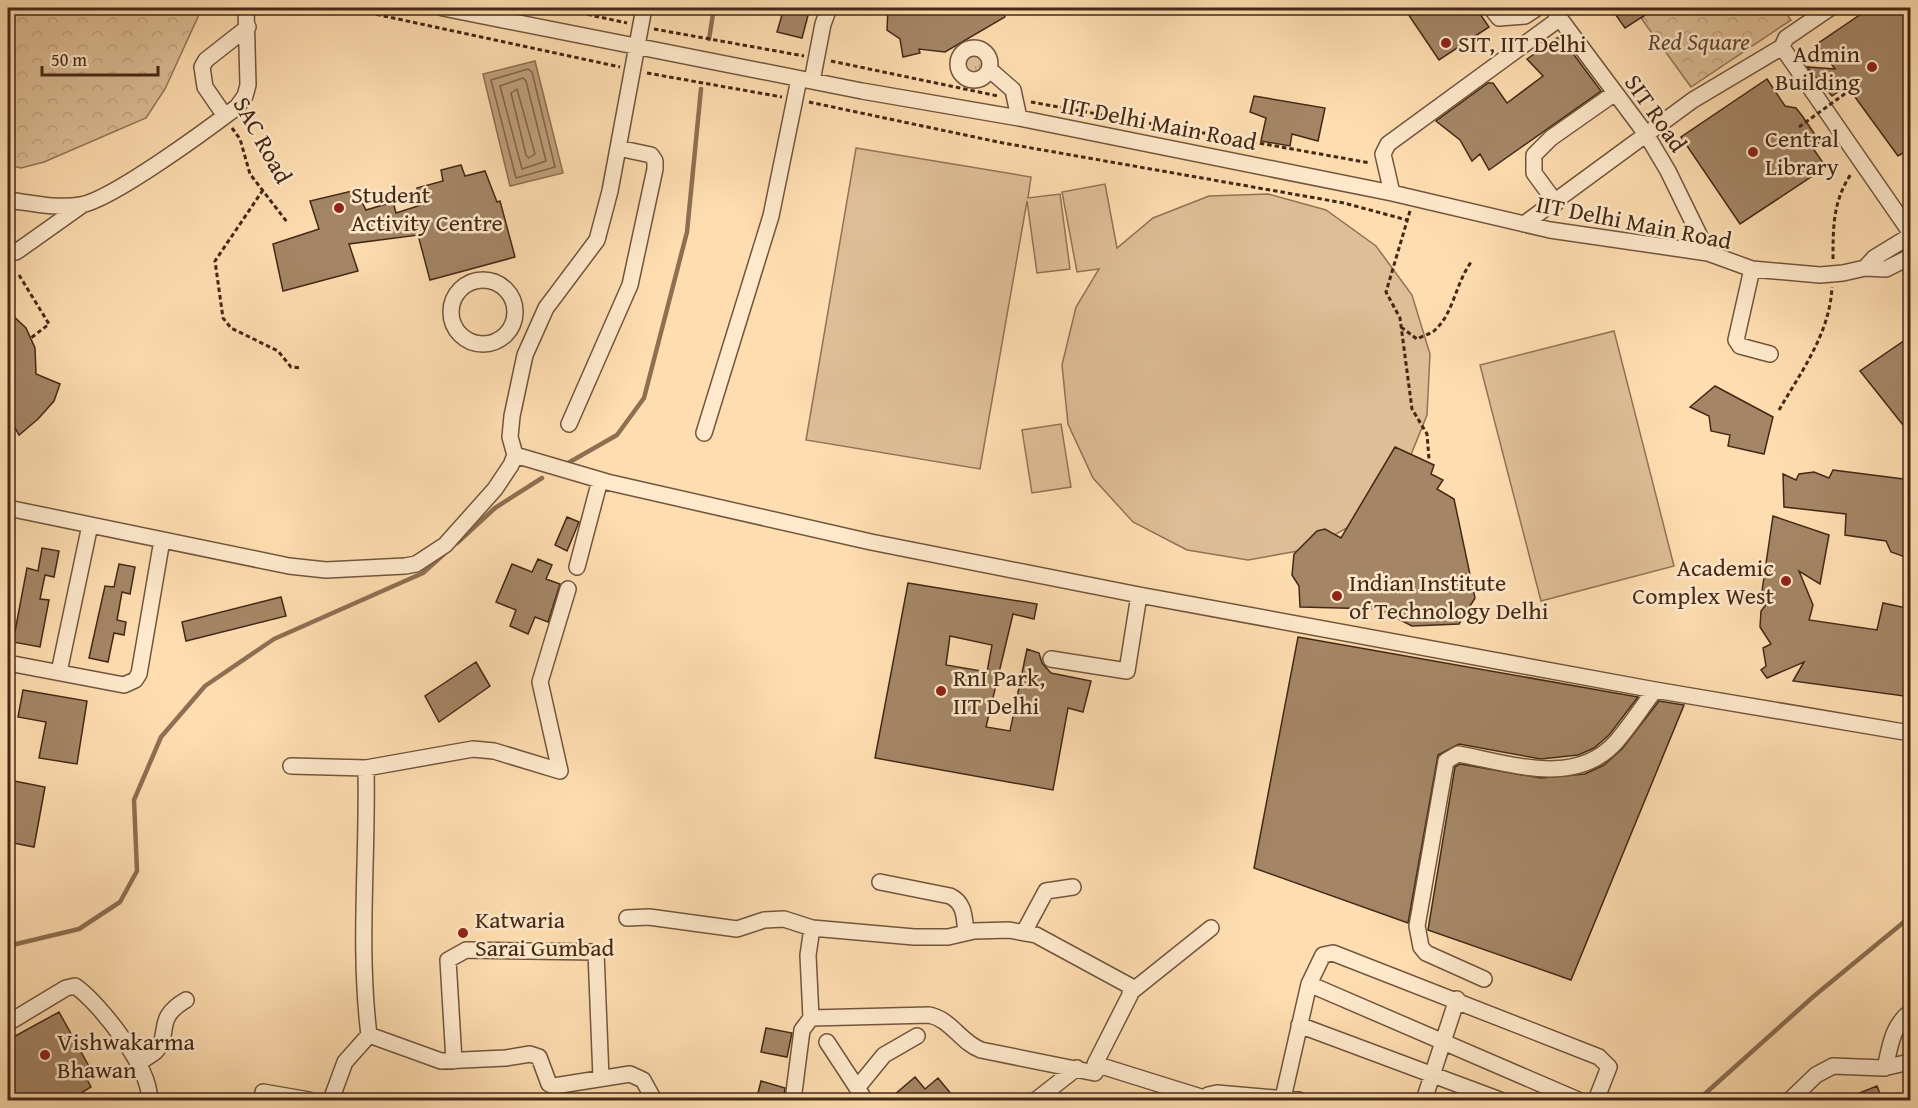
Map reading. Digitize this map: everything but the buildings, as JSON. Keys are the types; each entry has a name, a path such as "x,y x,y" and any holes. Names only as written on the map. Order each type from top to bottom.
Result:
{"street":[{"path":"16,252 83,204 120,186 225,116 245,96 248,85 246,8"},
{"name":"IIT Delhi Main Road","path":"443,8 806,80 1019,118 1392,193 1491,218 1708,254 1752,268 1775,272 1833,274 1865,268 1886,269 1911,257"},
{"path":"8,511 90,525 289,566 326,570 416,564 445,545 495,489 515,455 510,436 512,416 529,345 546,308 597,240 610,192 644,8"},
{"path":"704,433 771,216 795,100 816,58 828,8"},
{"path":"1491,8 1499,18 1525,16 1537,8"},
{"path":"1524,224 1693,100 1782,47 1786,38 1830,8"},
{"path":"1392,193 1383,154 1388,144 1556,13"},
{"name":"SIT Road","path":"1556,13 1646,134 1668,171 1708,254"},
{"name":"SAC Road","path":"225,116 205,87 202,67 206,60 248,27"},
{"path":"1782,47 1911,232"},
{"path":"989,69 1013,90 1019,118"},
{"path":"1556,202 1534,172 1534,155 1551,138 1616,93"},
{"path":"569,424 630,285 656,169 651,155 618,148"},
{"path":"8,200 62,207 83,204"},
{"name":"IIT Delhi Main Road","path":"1865,268 1874,258 1911,236"},
{"path":"1752,268 1736,340 1740,346 1770,354"},
{"path":"502,338 514,320 512,298 497,283 476,281 466,285 453,301 453,321 457,330 473,342 483,344 502,338 529,345"},
{"path":"515,455 600,480 871,542 1139,595 1655,690 1911,733"},
{"path":"577,567 600,480"},
{"path":"59,672 90,525"},
{"path":"8,663 124,685 135,680 139,674 162,540"},
{"path":"291,766 366,768 473,749 494,751 560,771 540,682 568,589"},
{"path":"1051,659 1127,670 1139,595"},
{"path":"1484,980 1426,953 1418,938 1417,926 1446,761 1458,754 1546,770 1569,769 1589,763 1615,744 1655,690"},
{"path":"331,1101 345,1062 369,1035 362,936 368,832 366,768"},
{"path":"880,882 950,896 958,900 962,906 966,932"},
{"path":"1024,932 1046,891 1073,887"},
{"path":"627,918 649,917 737,929 764,920 784,919 812,928 914,937 948,937 966,932 1009,930 1024,932 1128,984 1131,992"},
{"path":"793,1101 802,1030 811,1018 808,955 812,928"},
{"path":"811,1018 929,1015 939,1017 972,1046 981,1050 1095,1073 1095,1064 1131,992 1211,928"},
{"path":"454,1061 448,960 466,950 596,952 601,1078"},
{"path":"1282,1098 1308,984 1323,955 1336,953 1599,1057 1609,1067 1596,1101"},
{"path":"1308,984 1578,1101"},
{"path":"8,1023 66,988 75,986 97,1006 138,1063 148,1083 149,1101"},
{"path":"1424,1101 1457,999"},
{"path":"138,1063 159,1047 167,1015 186,1000"},
{"path":"1885,1068 1896,1027 1911,1012"},
{"path":"1299,1025 1500,1101"},
{"path":"369,1035 441,1061 506,1059 530,1054 539,1057 549,1084 554,1086 630,1074 643,1080 654,1101"},
{"path":"827,1042 861,1094 884,1055 917,1036"},
{"path":"1790,1101 1816,1075 1833,1065 1885,1068 1911,1062"},
{"path":"1095,1064 1204,1099 1216,1093 1299,1101"},
{"path":"1036,1101 1077,1068"},
{"path":"262,1101 263,1092 309,1101"}],"path":[{"path":"347,8 633,70 795,100 1003,143 1344,203 1407,220"},
{"path":"558,8 1015,99 1386,166"},
{"path":"1799,127 1850,90"},
{"name":"SAC Road","path":"225,116 240,140 250,174 287,222"},
{"path":"1779,410 1819,337 1831,298 1832,223 1841,190 1861,161"},
{"path":"263,190 215,261 223,318 231,328 278,351 291,367 302,368"},
{"path":"1414,198 1386,291 1400,318 1412,409 1427,434 1429,459"},
{"path":"1401,327 1417,339 1435,331 1453,302 1464,271 1472,261"},
{"path":"19,275 49,324 31,338"}],"green space":[{"path":"8,8 202,8 165,89 146,118 44,162 21,168 8,165"},
{"name":"Red Square","path":"1656,8 1782,8 1791,20 1691,87 1641,18"},
{"path":"970,54 978,54 983,59 981,70 970,72 965,67 965,59"},
{"path":"856,148 1031,177 1028,198 1060,194 1070,269 1037,273 1027,201 980,469 806,440"},
{"path":"1105,184 1117,248 1153,218 1209,196 1268,194 1326,210 1376,246 1412,295 1430,354 1427,415 1404,472 1363,519 1309,549 1248,560 1187,550 1133,522 1093,478 1068,424 1062,365 1076,307 1099,269 1077,272 1062,192"},
{"path":"1614,331 1674,566 1541,601 1480,365"},
{"path":"1061,424 1071,487 1032,493 1022,430"}],"water":[{"path":"535,61 563,173 510,186 483,74"}],"waterway":[{"path":"709,39 714,8"},
{"path":"568,463 617,435 644,398 687,232 701,89"},
{"path":"457,543 495,508 542,478"},
{"path":"8,946 79,929 120,902 137,871 134,800 161,737 205,686 274,639 423,573 444,554"},
{"path":"1698,1100 1814,996 1910,917"}],"place":[{"name":"SIT, IIT Delhi","path":"1446,43"},
{"name":"Admin Building","path":"1872,67"},
{"name":"Central Library","path":"1753,152"},
{"name":"Student Activity Centre","path":"339,208"},
{"name":"Academic Complex West","path":"1786,581"},
{"name":"Indian Institute of Technology Delhi","path":"1337,596"},
{"name":"RnI Park, IIT Delhi","path":"941,691"},
{"name":"Katwaria Sarai Gumbad","path":"463,933"},
{"name":"Vishwakarma Bhawan","path":"45,1055"}]}
